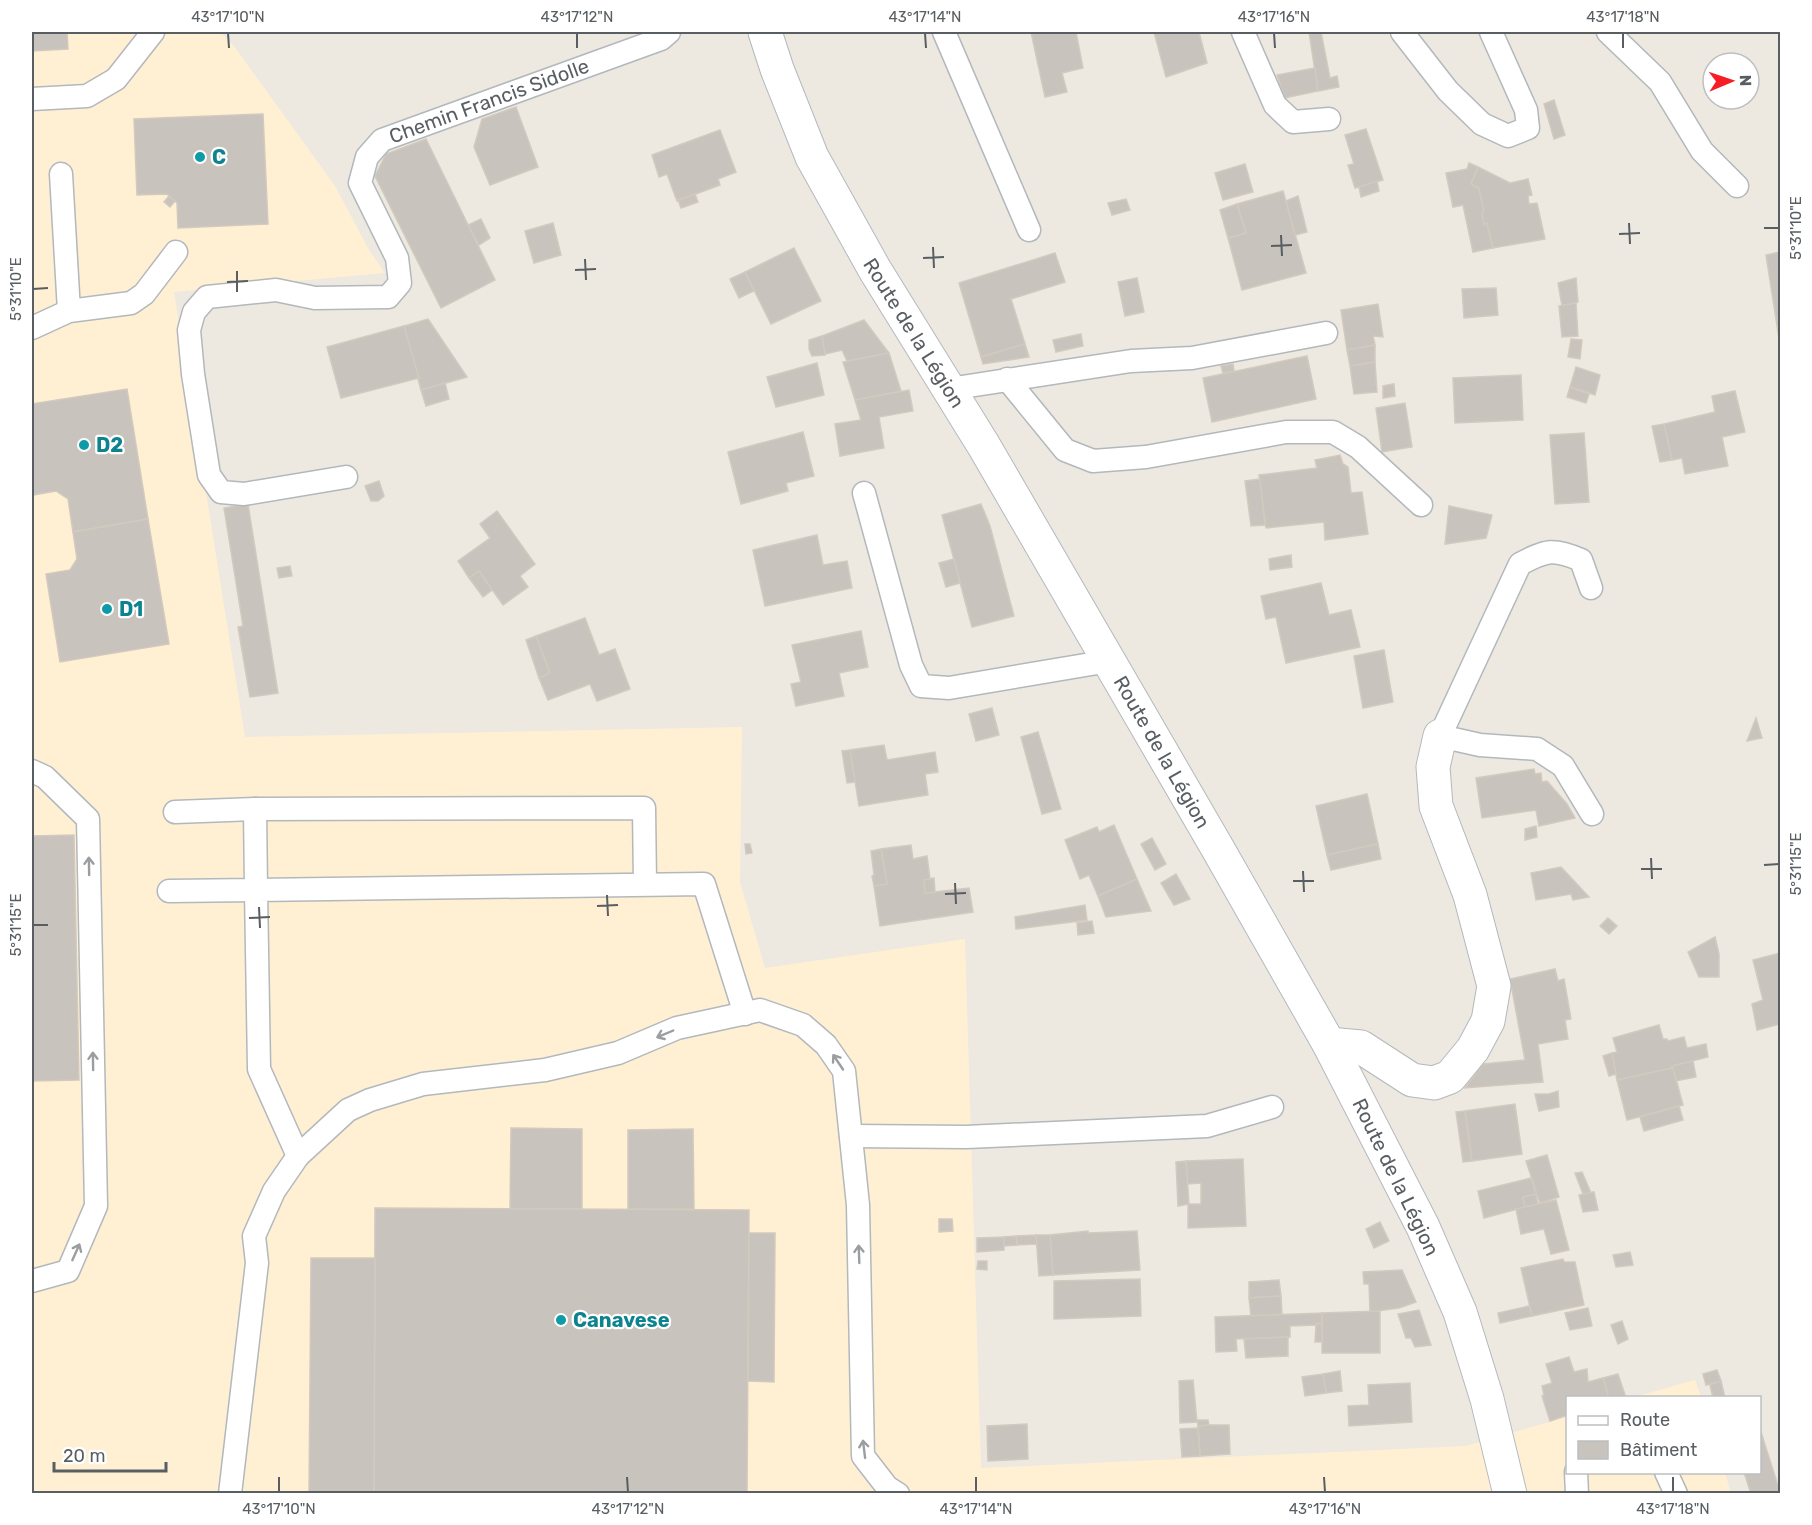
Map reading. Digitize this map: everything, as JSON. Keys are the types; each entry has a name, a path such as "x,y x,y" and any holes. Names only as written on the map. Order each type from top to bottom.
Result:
{"main road":[{"name":"Route de la Légion","path":"765,32 812,157 875,270 949,389 1109,661 1329,1044 1423,1227 1460,1312 1487,1399 1510,1494"},
{"path":"1329,1044 1361,1047 1412,1080 1434,1083 1450,1077 1473,1049 1488,1021 1494,986 1470,895 1436,806 1433,767 1440,736"}],"lane":[{"path":"32,99 87,96 116,79 153,32"},
{"name":"Chemin Francis Sidolle","path":"346,477 244,494 220,492 209,476 193,374 189,330 194,312 207,297 276,290 315,298 387,297 400,283 397,258 360,183 367,157 382,140 661,39 669,32"},
{"path":"944,32 1029,230"},
{"path":"1243,32 1275,105 1293,122 1329,119"},
{"path":"1402,32 1448,91 1482,124 1508,136 1528,128 1526,110 1491,32"},
{"path":"1608,32 1660,82 1702,151 1737,186"},
{"path":"61,174 69,311"},
{"path":"32,328 69,311 131,303 144,294 176,252"},
{"path":"949,389 1131,361 1192,358 1326,333"},
{"path":"1007,379 1065,450 1093,461 1146,457 1286,432 1333,432 1358,447 1421,505"},
{"path":"864,493 911,665 921,686 950,688 1109,661"},
{"path":"1591,588 1581,561 1561,552 1539,553 1520,564 1440,736 1480,746 1537,749 1563,766 1592,814"},
{"path":"32,771 45,777 88,819 96,1206 68,1271 32,1281"},
{"path":"175,812 255,809 644,808 645,884"},
{"path":"255,809 259,1069 298,1156"},
{"path":"169,891 704,884 745,1014"},
{"path":"230,1494 257,1263 254,1236 274,1191 298,1156 348,1110 370,1100 423,1084 545,1070 618,1053 677,1028 760,1010 803,1025 826,1045 844,1071 858,1205 863,1456 887,1487 898,1494"},
{"path":"851,1136 966,1137 1207,1126 1272,1107"},
{"path":"1575,1474 1577,1494"},
{"path":"1666,1474 1676,1494"}],"shaded area":[{"path":"32,32 220,32 234,46 335,186 368,248 385,273 174,292 245,737 742,727 740,882 765,968 965,939 981,1468 1466,1446 1566,1417 1566,1474 1725,1474 1731,1493 32,1493"},
{"path":"1695,1380 1701,1396 1638,1396"}],"building":[{"path":"32,32 67,32 68,49 32,51"},
{"path":"1031,32 1076,32 1083,68 1062,73 1067,92 1045,97"},
{"path":"1154,32 1199,32 1207,63 1166,77"},
{"path":"1309,32 1321,32 1330,78 1337,76 1339,87 1318,91"},
{"path":"1315,68 1318,91 1285,98 1277,75"},
{"path":"1554,100 1565,135 1554,139 1544,104"},
{"path":"516,107 538,167 490,185 474,147 482,119"},
{"name":"C","path":"263,114 268,224 178,228 177,203 167,194 137,195 134,119"},
{"path":"1366,129 1383,180 1355,188 1348,165 1354,164 1345,135"},
{"path":"720,130 736,172 718,179 720,185 677,201 667,174 659,177 652,155"},
{"path":"426,139 495,280 441,308 375,176 386,154"},
{"path":"1469,163 1478,167 1471,184 1479,188 1484,224 1487,223 1493,248 1473,252 1463,205 1453,207 1446,173 1467,169"},
{"path":"1245,164 1253,192 1223,200 1215,173"},
{"path":"1478,167 1510,183 1528,179 1532,195 1528,196 1529,204 1537,203 1545,239 1493,248 1487,223 1484,224 1479,188 1471,184"},
{"path":"1377,181 1379,191 1361,197 1359,187"},
{"path":"1283,191 1306,273 1242,290 1228,238 1246,233 1237,204"},
{"path":"695,194 698,202 681,208 678,200"},
{"path":"169,196 175,201 170,207 164,202"},
{"path":"1298,196 1307,232 1295,235 1286,201"},
{"path":"1126,199 1130,210 1112,215 1108,203"},
{"path":"1237,204 1246,233 1228,238 1220,210"},
{"path":"481,219 490,238 479,245 468,225"},
{"path":"553,223 561,255 534,263 525,231"},
{"path":"794,248 821,301 771,324 745,272"},
{"path":"1780,252 1780,345 1766,255"},
{"path":"1055,253 1065,282 1011,299 1025,344 981,357 959,283"},
{"path":"745,272 754,291 739,298 730,279"},
{"path":"1137,278 1144,312 1125,316 1118,282"},
{"path":"1576,278 1578,302 1562,306 1558,283"},
{"path":"1496,288 1498,315 1464,318 1462,289"},
{"path":"1576,303 1578,336 1562,337 1559,306"},
{"path":"1378,304 1383,337 1373,336 1375,345 1347,350 1341,310"},
{"path":"428,319 467,377 421,390 404,326"},
{"path":"864,320 889,353 847,361 842,350 825,354 822,336"},
{"path":"404,326 419,378 341,398 327,347"},
{"path":"1081,334 1083,346 1056,352 1053,340"},
{"path":"822,336 825,355 812,356 809,340"},
{"path":"1571,339 1582,340 1580,359 1568,357"},
{"path":"1025,344 1029,357 983,364 981,357"},
{"path":"1375,345 1375,362 1350,366 1347,350"},
{"path":"889,353 901,391 855,400 843,362"},
{"path":"1307,356 1316,399 1212,422 1203,378"},
{"path":"1375,362 1377,392 1354,394 1350,366"},
{"path":"817,363 824,395 776,407 767,377"},
{"path":"1233,364 1234,371 1223,373 1221,366"},
{"path":"1576,367 1600,375 1595,395 1570,387"},
{"path":"1521,375 1523,420 1455,423 1453,378"},
{"path":"445,383 449,399 426,406 421,390"},
{"path":"1394,384 1395,396 1383,398 1383,386"},
{"path":"1570,387 1589,394 1586,403 1567,397"},
{"name":"D2","path":"127,389 148,519 73,532 68,499 56,491 33,495 32,404"},
{"path":"909,390 913,411 879,417 884,448 840,456 835,424 861,420 855,400"},
{"path":"1735,391 1745,432 1722,437 1728,466 1685,474 1682,458 1672,460 1664,424 1715,412 1712,396"},
{"path":"1405,403 1412,447 1382,452 1376,408"},
{"path":"1664,424 1672,460 1660,462 1652,426"},
{"path":"803,432 814,476 786,483 788,491 741,504 728,452"},
{"path":"1584,433 1589,502 1555,504 1550,435"},
{"path":"1340,455 1343,464 1348,467 1351,493 1362,492 1368,534 1325,540 1324,522 1266,528 1259,475 1317,468 1315,460"},
{"path":"1260,479 1265,525 1251,526 1245,481"},
{"path":"379,481 384,496 378,501 371,501 365,486"},
{"path":"248,504 278,693 250,697 238,627 243,626 224,508"},
{"path":"981,504 990,526 1014,616 972,627 942,515"},
{"path":"1449,506 1492,515 1486,538 1445,544"},
{"path":"497,511 535,564 520,576 528,587 503,605 479,571 469,578 458,561 490,538 480,524"},
{"name":"D1","path":"148,519 169,644 60,662 46,574 70,570 77,559 73,532"},
{"path":"817,535 823,565 847,561 852,588 765,606 753,550"},
{"path":"1291,555 1292,567 1270,570 1269,559"},
{"path":"954,559 960,583 946,587 939,563"},
{"path":"290,566 292,576 279,578 277,568"},
{"path":"479,571 492,590 483,597 469,578"},
{"path":"1321,583 1329,615 1351,610 1360,647 1286,663 1276,617 1266,619 1261,596"},
{"path":"585,618 599,655 615,649 630,689 597,701 590,684 548,700 539,678 550,673 536,636"},
{"path":"861,631 868,667 839,673 844,696 796,706 791,684 801,682 792,645"},
{"path":"536,636 550,673 539,678 526,640"},
{"path":"1384,650 1393,702 1363,708 1354,656"},
{"path":"992,708 999,735 976,741 969,714"},
{"path":"1756,718 1762,738 1747,741"},
{"path":"1038,732 1061,809 1042,814 1021,737"},
{"path":"884,745 887,760 935,752 938,772 925,774 928,795 859,806 850,750"},
{"path":"850,750 855,782 847,783 842,751"},
{"path":"1534,769 1535,774 1541,773 1542,782 1547,781 1567,804 1575,818 1539,826 1536,810 1482,818 1476,778"},
{"path":"1367,794 1378,844 1327,855 1316,806"},
{"path":"1114,825 1137,879 1098,896 1089,875 1080,879 1065,840 1097,827 1099,832"},
{"path":"1536,826 1537,837 1525,840 1525,829"},
{"path":"74,835 79,1080 32,1081 32,836"},
{"path":"1152,838 1166,864 1155,870 1141,844"},
{"path":"745,844 750,844 752,853 746,854"},
{"path":"1378,844 1381,859 1331,870 1327,855"},
{"path":"911,845 913,859 927,856 930,879 924,880 925,893 969,888 973,912 880,926 874,886 887,884 881,849"},
{"path":"881,849 887,884 874,886 871,851"},
{"path":"1561,867 1589,897 1573,900 1571,894 1536,900 1531,873"},
{"path":"1176,874 1190,899 1174,905 1161,883"},
{"path":"934,878 935,892 925,893 924,880"},
{"path":"1137,879 1151,911 1106,917 1098,896"},
{"path":"1085,905 1087,920 1016,929 1015,917"},
{"path":"1608,918 1617,926 1609,934 1600,926"},
{"path":"1092,921 1094,933 1078,935 1077,923"},
{"path":"1715,937 1719,954 1719,977 1699,977 1688,952"},
{"path":"1780,953 1780,1024 1757,1030 1752,1004 1763,1000 1753,960"},
{"path":"1555,969 1558,981 1564,979 1571,1019 1565,1020 1568,1039 1538,1044 1543,1082 1465,1088 1483,1064 1525,1060 1510,979"},
{"path":"1659,1025 1663,1039 1668,1041 1684,1037 1687,1048 1706,1044 1708,1057 1672,1066 1673,1068 1617,1080 1612,1053 1617,1052 1613,1038"},
{"path":"1612,1053 1616,1074 1609,1076 1603,1056"},
{"path":"1693,1061 1696,1077 1676,1081 1672,1066"},
{"path":"1673,1068 1683,1105 1627,1120 1617,1080"},
{"path":"1558,1091 1559,1107 1539,1111 1535,1094 1549,1094"},
{"path":"1515,1104 1522,1154 1472,1161 1465,1111"},
{"path":"1679,1106 1683,1120 1644,1131 1640,1117"},
{"path":"1465,1111 1472,1161 1463,1162 1456,1112"},
{"path":"511,1128 582,1129 582,1209 510,1209"},
{"path":"693,1129 694,1209 628,1209 628,1130"},
{"path":"1547,1155 1559,1197 1540,1203 1526,1161"},
{"path":"1243,1159 1246,1226 1188,1228 1188,1204 1201,1204 1201,1183 1187,1184 1186,1161"},
{"path":"1186,1161 1189,1204 1178,1206 1176,1162"},
{"path":"1582,1172 1591,1193 1583,1194 1575,1173"},
{"path":"1531,1178 1536,1194 1523,1197 1525,1207 1484,1218 1478,1191"},
{"path":"1594,1192 1598,1210 1583,1212 1579,1195"},
{"path":"1536,1194 1538,1204 1525,1207 1523,1197"},
{"path":"1556,1200 1569,1250 1551,1254 1544,1229 1521,1234 1516,1209"},
{"name":"Canavese","path":"375,1208 749,1210 747,1494 374,1494"},
{"path":"939,1219 952,1219 953,1231 939,1232"},
{"path":"1380,1222 1389,1241 1374,1248 1366,1229"},
{"path":"1088,1231 1088,1233 1137,1231 1140,1270 1053,1275 1050,1235"},
{"path":"749,1233 775,1233 774,1382 748,1381"},
{"path":"1036,1235 1050,1235 1053,1275 1039,1276"},
{"path":"1036,1235 1037,1244 1017,1245 1016,1236"},
{"path":"1016,1236 1017,1245 1004,1246 1004,1237"},
{"path":"1004,1237 1004,1250 977,1252 977,1238"},
{"path":"1630,1252 1633,1265 1616,1267 1613,1255"},
{"path":"311,1258 375,1258 374,1494 309,1494"},
{"path":"1563,1259 1564,1262 1575,1262 1584,1305 1532,1316 1521,1268"},
{"path":"978,1261 987,1261 987,1270 977,1269"},
{"path":"1402,1270 1416,1302 1399,1308 1370,1312 1369,1284 1364,1284 1363,1272"},
{"path":"1140,1279 1141,1316 1054,1319 1054,1281"},
{"path":"1279,1280 1281,1296 1249,1298 1249,1282"},
{"path":"1281,1296 1282,1315 1251,1316 1249,1298"},
{"path":"1529,1306 1532,1316 1500,1323 1498,1313"},
{"path":"1588,1308 1592,1326 1570,1330 1565,1313"},
{"path":"1419,1310 1431,1345 1415,1347 1411,1338 1406,1338 1398,1314"},
{"path":"1380,1311 1380,1353 1322,1353 1322,1313"},
{"path":"1322,1313 1322,1323 1290,1326 1290,1337 1236,1339 1237,1351 1216,1352 1215,1317"},
{"path":"1622,1321 1628,1339 1618,1344 1611,1325"},
{"path":"1322,1323 1322,1342 1315,1342 1316,1324"},
{"path":"1288,1337 1288,1356 1246,1358 1244,1339"},
{"path":"1569,1357 1574,1372 1587,1369 1588,1382 1603,1378 1608,1396 1566,1396 1566,1416 1550,1421 1542,1396 1544,1395 1542,1386 1552,1383 1546,1364"},
{"path":"1717,1370 1721,1381 1706,1385 1703,1374"},
{"path":"1340,1371 1342,1391 1326,1393 1323,1374"},
{"path":"1323,1374 1326,1393 1305,1396 1302,1377"},
{"path":"1618,1374 1625,1396 1608,1396 1603,1378"},
{"path":"1193,1380 1197,1422 1180,1423 1179,1381"},
{"path":"1721,1381 1725,1396 1713,1396 1710,1385"},
{"path":"1410,1383 1412,1422 1349,1426 1348,1406 1369,1405 1368,1385"},
{"path":"1197,1420 1208,1420 1209,1425 1198,1426"},
{"path":"1027,1424 1028,1459 988,1461 987,1426"},
{"path":"1229,1425 1230,1454 1200,1456 1198,1426"},
{"path":"1198,1428 1200,1456 1182,1457 1180,1429"},
{"path":"1761,1432 1780,1492 1751,1494 1745,1474 1761,1474"}],"place":[{"name":"C","path":"200,157"},
{"name":"D2","path":"84,445"},
{"name":"D1","path":"107,609"},
{"name":"Canavese","path":"561,1320"}]}
